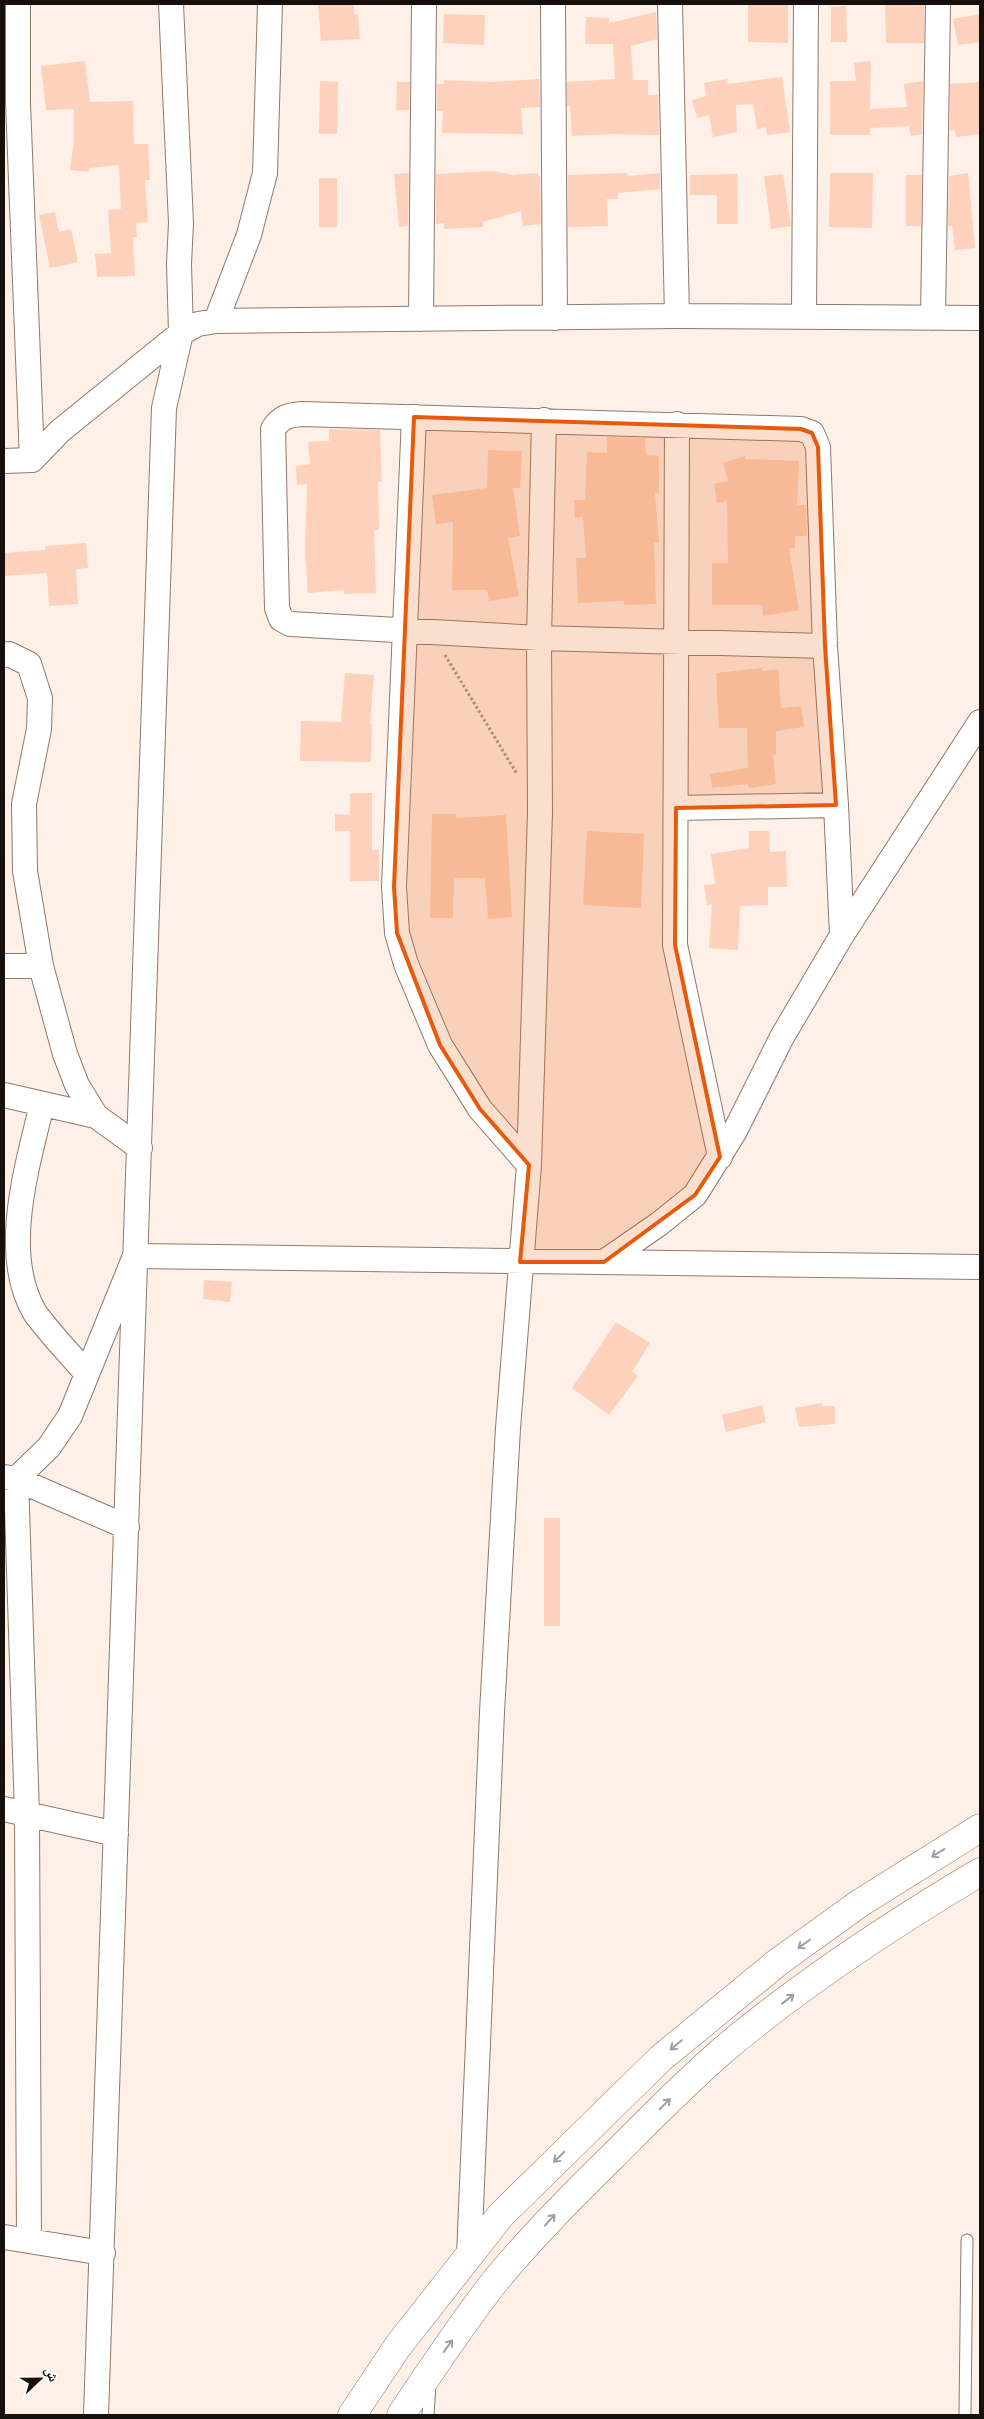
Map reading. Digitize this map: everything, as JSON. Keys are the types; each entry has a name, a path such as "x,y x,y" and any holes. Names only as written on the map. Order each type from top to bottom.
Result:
{"main road":[{"path":"352,2415 398,2346 501,2215 661,2058 778,1962 904,1874 980,1828"},
{"path":"401,2415 495,2282 523,2248 580,2188 682,2088 723,2050 807,1985 926,1903 980,1872"},
{"path":"904,1874 926,1903"}],"street":[{"path":"18,4 11,102 32,460"},
{"path":"96,2415 103,2253 164,408 181,333 179,264 181,223 170,4"},
{"path":"216,321 249,235 265,172 270,4"},
{"path":"421,319 424,4"},
{"path":"553,4 556,318"},
{"path":"670,4 677,316"},
{"path":"804,316 806,4"},
{"path":"933,318 938,4"},
{"path":"4,461 32,460 60,431 181,333 198,324 216,321 677,316 980,318"},
{"path":"825,646 539,638 406,629 290,624 281,619 277,608 273,429 279,419 288,415 302,414 677,424 801,429 812,433 818,447 825,646 836,806 842,935"},
{"path":"414,417 394,888 397,933 406,964 440,1045 480,1109 529,1165"},
{"path":"469,2255 493,1692 507,1438 529,1165 540,812 539,638 544,420"},
{"path":"677,424 675,945 720,1157"},
{"path":"4,655 9,654 29,664 40,698 39,729 24,804 14,871 65,1054 77,1085 96,1116 140,1148"},
{"path":"604,1262 659,1224 695,1195 720,1157 755,1093 782,1037 842,935 978,731"},
{"path":"676,808 836,806"},
{"path":"4,966 41,966"},
{"path":"4,1096 96,1116"},
{"path":"42,1104 14,1222 14,1254 22,1288 34,1312 87,1374"},
{"path":"10,1478 49,1447 70,1416 135,1256"},
{"path":"135,1256 980,1267"},
{"path":"10,1478 127,1527"},
{"path":"10,1478 27,1814 29,2241"},
{"path":"4,1809 116,1834"},
{"path":"4,2238 103,2253"}],"lane":[{"path":"965,2415 967,2240"},
{"path":"428,2415 431,2370"}],"path":[{"path":"431,631 520,779"}],"highlighted area":[{"path":"414,417 801,429 812,433 818,447 825,646 836,805 676,808 675,945 720,1157 695,1195 604,1262 520,1262 529,1165 480,1109 440,1045 397,933 394,887"}],"building":[{"path":"318,4 354,4 354,14 358,14 360,39 321,41"},
{"path":"748,4 788,4 788,43 748,42"},
{"path":"885,4 924,4 924,43 886,43"},
{"path":"846,6 847,42 831,42 831,7"},
{"path":"656,12 657,39 631,46 633,80 648,80 648,95 658,95 659,135 611,134 572,136 570,106 567,106 567,82 615,79 613,44 585,44 586,17 609,18 609,23"},
{"path":"444,14 485,15 484,45 443,43"},
{"path":"980,14 980,42 958,45 953,19"},
{"path":"85,61 90,102 133,101 134,144 148,144 150,180 145,180 148,222 136,223 137,237 133,237 135,276 97,277 95,254 111,253 108,210 121,209 119,165 89,168 88,172 70,170 74,141 74,109 46,110 41,66"},
{"path":"871,61 870,109 907,107 904,84 923,81 922,134 911,136 909,126 870,128 870,135 830,135 830,81 856,81 854,63"},
{"path":"782,77 790,132 767,135 766,127 757,129 753,104 736,105 737,132 713,137 709,115 697,118 692,100 706,96 704,83 727,79 728,84"},
{"path":"539,79 540,107 521,108 523,134 442,133 443,111 437,111 437,84 444,84 444,80 492,82"},
{"path":"320,81 338,82 337,134 319,134"},
{"path":"397,82 410,82 409,110 396,110"},
{"path":"980,82 980,134 956,137 955,130 950,131 950,84"},
{"path":"494,171 512,175 538,173 538,176 540,176 541,224 523,226 521,211 483,222 483,227 444,229 444,223 436,224 436,174"},
{"path":"409,173 408,226 399,227 394,174"},
{"path":"627,173 627,176 660,173 660,189 618,193 618,199 607,199 608,226 568,227 568,175"},
{"path":"830,173 873,173 872,228 829,227"},
{"path":"968,173 975,248 955,250 952,226 948,226 949,176"},
{"path":"737,174 738,224 717,224 717,195 690,195 690,175"},
{"path":"783,174 791,226 771,229 764,176"},
{"path":"906,175 922,175 921,226 906,226"},
{"path":"319,178 337,178 337,227 319,227"},
{"path":"55,212 59,232 71,229 78,262 50,268 39,215"},
{"path":"329,429 380,430 382,482 378,482 379,530 374,530 376,593 344,594 344,590 308,593 305,554 307,484 297,485 296,466 310,464 308,442 329,441"},
{"path":"607,437 645,438 646,455 659,456 659,493 655,493 659,543 654,543 656,604 624,605 624,601 578,603 576,558 586,558 583,517 575,518 574,500 585,500 587,452 607,453"},
{"path":"488,450 522,451 520,488 513,488 520,536 508,538 519,596 489,601 487,590 452,590 453,522 436,524 432,495 487,488"},
{"path":"745,456 746,459 799,461 797,505 806,505 807,536 795,536 795,548 789,548 799,610 763,616 762,605 712,605 712,563 728,563 727,501 717,503 714,484 728,481 723,463"},
{"path":"86,543 88,568 76,569 78,604 49,606 47,573 4,576 4,553 45,550 45,546"},
{"path":"762,668 762,671 778,669 781,708 801,706 804,727 776,731 776,755 773,755 776,784 749,788 748,784 712,788 710,774 748,768 747,728 719,728 716,673"},
{"path":"345,673 374,675 370,724 372,724 371,762 300,761 301,721 341,722"},
{"path":"350,793 372,793 372,850 379,850 379,881 350,881 350,831 335,831 335,814 350,815"},
{"path":"432,814 456,814 456,818 506,815 512,917 488,919 485,878 454,878 453,918 430,918"},
{"path":"587,831 644,834 641,908 583,905"},
{"path":"749,831 769,831 770,852 786,851 787,887 768,887 768,905 740,906 738,950 709,948 712,904 707,905 704,885 715,884 711,854 749,848"},
{"path":"204,1280 232,1282 230,1302 203,1299"},
{"path":"616,1322 650,1343 632,1372 638,1376 609,1415 572,1388"},
{"path":"822,1403 822,1406 835,1406 835,1424 799,1427 795,1408"},
{"path":"762,1405 766,1422 726,1432 722,1415"},
{"path":"544,1518 560,1518 560,1626 544,1626"}]}
